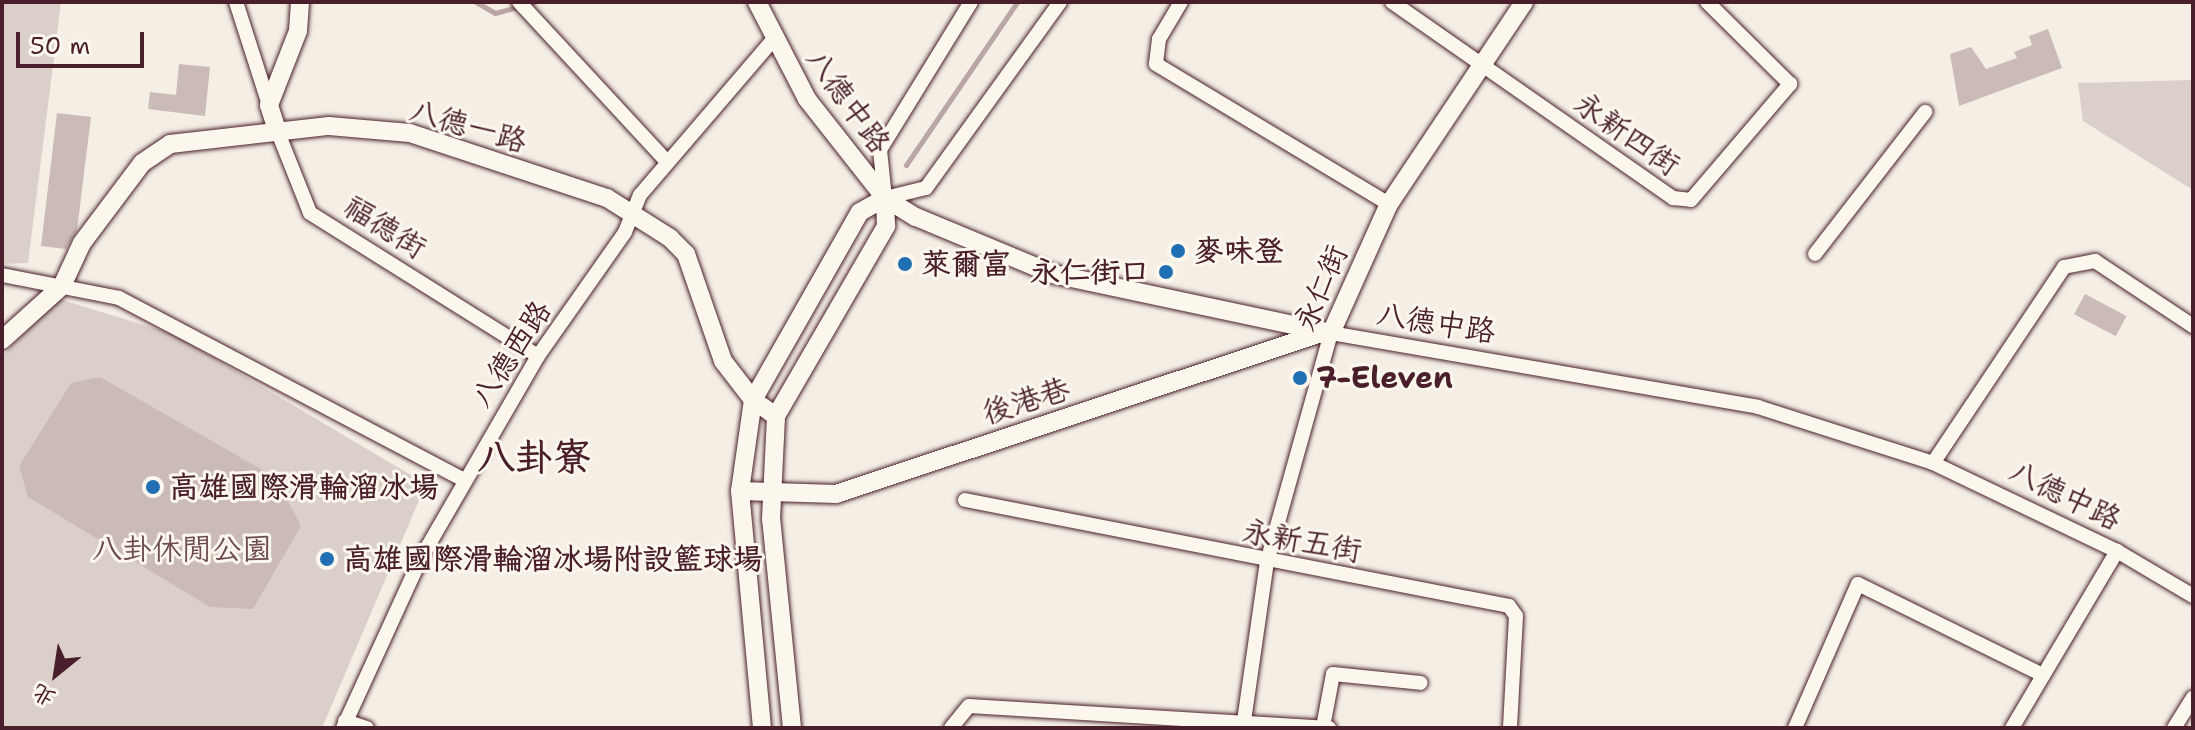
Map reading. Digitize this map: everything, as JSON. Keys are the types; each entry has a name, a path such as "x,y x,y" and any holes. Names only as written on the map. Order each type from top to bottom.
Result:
{"street":[{"name":"福德街","path":"236,2 277,130 310,213 538,356"},
{"path":"269,105 298,31 300,2"},
{"path":"519,2 667,162"},
{"name":"八德中路","path":"757,2 772,41 885,198 1053,274 1327,332 1758,407 1933,463 2117,551 2193,596"},
{"path":"792,728 769,493 776,416 886,226 880,150 971,2"},
{"path":"762,728 740,491 753,400 860,212 885,198 926,188 1060,2"},
{"path":"1181,2 1159,39 1156,64 1389,204"},
{"name":"永新四街","path":"1392,2 1673,198 1691,200 1790,84 1707,2"},
{"name":"永仁街","path":"1243,724 1267,562 1327,332 1389,204 1478,62 1524,2"},
{"name":"八德西路","path":"344,724 463,479 538,356 625,232 631,212 667,162 772,41"},
{"path":"1815,254 1925,112"},
{"name":"八德一路","path":"2,340 62,286 82,243 142,163 170,144 277,130 410,133 631,212 686,254 723,361 753,400 776,416"},
{"path":"1933,463 2064,267 2095,261 2193,326"},
{"path":"2,275 119,298 190,330 463,479"},
{"name":"後港巷","path":"740,491 836,494 1327,332"},
{"name":"永新五街","path":"965,500 1267,562 1509,606 1516,616 1510,728"},
{"path":"2012,728 2117,551"},
{"path":"1795,728 1858,584 2043,675"},
{"path":"1323,727 1333,674 1421,683"},
{"path":"2174,728 2193,697"},
{"path":"951,728 969,706 1329,728"},
{"path":"344,724 367,728"}],"green space":[{"path":"2,2 61,2 28,263 2,264"},
{"path":"2193,80 2193,190 2083,121 2078,83"},
{"name":"八卦休閒公園","path":"59,299 173,334 426,484 322,728 2,728 2,356"}],"building":[{"path":"2048,29 2062,68 1959,106 1950,54 1971,47 1986,69 2017,58 2014,52 2032,45 2029,36"},
{"path":"179,64 210,67 205,116 148,109 150,92 176,95"},
{"path":"57,113 91,117 77,230 66,249 41,246"},
{"path":"2085,294 2126,316 2116,336 2074,314"},
{"name":"高雄國際滑輪溜冰場","path":"100,377 275,477 301,526 253,609 210,607 28,497 19,466 71,383"}],"waterway":[{"path":"476,2 495,13 535,2"},
{"path":"906,165 1017,2"}],"place":[{"name":"麥味登","path":"1178,251"},
{"name":"萊爾富","path":"905,264"},
{"name":"永仁街口","path":"1166,272"},
{"name":"7-Eleven","path":"1300,378"},
{"name":"高雄國際滑輪溜冰場","path":"153,487"},
{"name":"高雄國際滑輪溜冰場附設籃球場","path":"327,559"}],"district":[{"name":"八卦寮","path":"534,457"}]}
